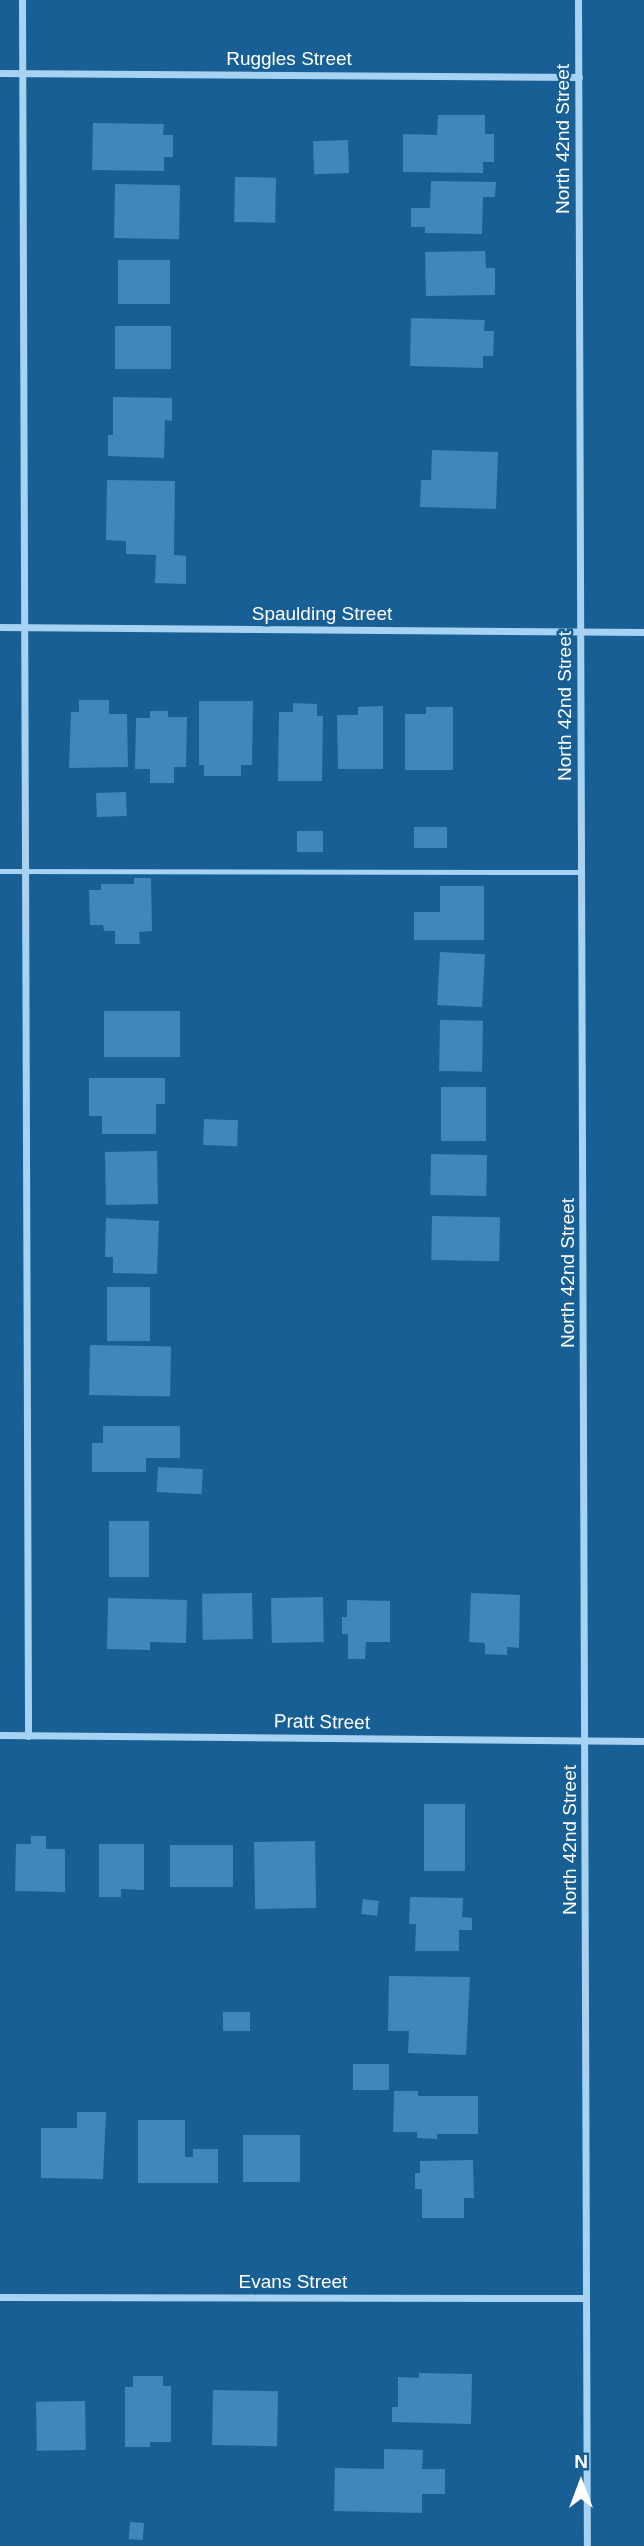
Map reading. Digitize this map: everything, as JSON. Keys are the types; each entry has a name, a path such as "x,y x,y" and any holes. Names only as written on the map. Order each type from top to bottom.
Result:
{"street":[{"path":"22,0 28,1736"},
{"name":"North 42nd Street","path":"578,0 587,2546"},
{"name":"Ruggles Street","path":"0,73 579,77"},
{"name":"Spaulding Street","path":"0,627 644,632"},
{"name":"Pratt Street","path":"0,1735 644,1741"},
{"name":"Evans Street","path":"0,2297 586,2298"}],"lane":[{"path":"0,871 582,872"}],"building":[{"path":"438,115 485,115 485,134 494,134 494,162 483,162 483,173 403,172 403,134 437,135"},
{"path":"93,123 164,124 163,135 173,135 173,157 164,157 164,171 92,170"},
{"path":"348,140 349,173 314,174 313,141"},
{"path":"235,177 276,178 275,223 234,222"},
{"path":"431,181 496,182 495,197 483,197 482,234 425,233 425,227 411,227 411,208 430,208"},
{"path":"115,184 180,185 179,239 114,238"},
{"path":"485,251 486,268 495,268 495,295 426,296 425,252"},
{"path":"118,260 170,260 170,304 118,304"},
{"path":"411,318 485,320 484,331 494,331 493,356 483,356 483,368 410,366"},
{"path":"115,326 171,326 171,369 115,369"},
{"path":"113,397 172,398 172,421 165,420 164,458 108,456 108,435 113,435"},
{"path":"432,450 498,452 496,509 420,507 421,480 431,480"},
{"path":"107,480 175,481 174,555 186,556 186,584 155,583 156,555 126,554 126,541 106,540"},
{"path":"79,700 109,700 109,714 127,714 128,767 69,768 71,712 79,712"},
{"path":"199,701 253,701 252,765 241,765 241,776 204,776 204,765 199,765"},
{"path":"293,703 317,704 317,716 323,716 322,781 278,781 279,712 293,712"},
{"path":"383,706 383,769 338,769 337,715 358,715 358,707"},
{"path":"426,707 453,707 453,770 405,770 405,714 426,714"},
{"path":"150,711 168,711 168,717 187,717 186,767 174,767 174,783 150,783 150,769 135,769 136,718 150,718"},
{"path":"126,792 127,816 97,817 96,793"},
{"path":"414,827 447,827 447,848 414,848"},
{"path":"297,831 323,831 323,852 297,852"},
{"path":"134,878 151,878 152,931 139,932 140,944 115,944 115,931 104,931 103,925 90,925 89,890 101,890 101,884 134,884"},
{"path":"440,886 484,886 484,940 414,940 414,912 440,912"},
{"path":"440,952 485,954 482,1007 437,1005"},
{"path":"104,1011 180,1011 180,1057 104,1057"},
{"path":"440,1020 483,1021 482,1072 439,1071"},
{"path":"89,1078 165,1078 165,1104 156,1104 156,1134 102,1134 102,1116 89,1116"},
{"path":"441,1087 486,1087 486,1141 441,1141"},
{"path":"204,1119 238,1120 237,1146 203,1145"},
{"path":"157,1151 158,1204 106,1205 105,1152"},
{"path":"431,1154 487,1155 486,1196 430,1195"},
{"path":"432,1216 500,1217 499,1261 431,1260"},
{"path":"106,1218 159,1221 157,1274 113,1273 113,1257 105,1257"},
{"path":"107,1287 150,1287 150,1341 107,1341"},
{"path":"90,1345 171,1346 170,1396 89,1395"},
{"path":"103,1426 180,1426 180,1458 146,1458 146,1472 92,1472 92,1443 103,1443"},
{"path":"158,1467 203,1469 202,1494 157,1492"},
{"path":"109,1521 149,1521 149,1577 109,1577"},
{"path":"252,1593 253,1639 203,1640 202,1594"},
{"path":"471,1593 520,1595 519,1648 507,1647 507,1655 485,1654 485,1643 469,1642"},
{"path":"323,1597 324,1642 272,1643 271,1598"},
{"path":"108,1598 187,1600 186,1643 150,1642 150,1650 107,1649"},
{"path":"347,1600 390,1601 390,1642 366,1642 365,1659 348,1659 348,1634 342,1634 342,1617 347,1617"},
{"path":"424,1804 465,1804 465,1871 424,1871"},
{"path":"31,1836 46,1836 46,1849 65,1849 65,1892 15,1891 16,1844 31,1844"},
{"path":"315,1841 316,1908 255,1909 254,1842"},
{"path":"99,1844 144,1844 144,1890 121,1889 121,1897 99,1897"},
{"path":"170,1845 233,1845 233,1887 170,1887"},
{"path":"410,1897 463,1898 462,1917 472,1918 472,1930 459,1930 459,1951 415,1951 416,1924 409,1924"},
{"path":"363,1899 379,1901 377,1916 361,1914"},
{"path":"389,1976 470,1977 466,2055 408,2053 409,2031 388,2031"},
{"path":"223,2012 250,2012 250,2031 223,2031"},
{"path":"353,2064 389,2064 389,2090 353,2090"},
{"path":"394,2091 418,2091 418,2096 478,2096 478,2134 437,2134 437,2139 417,2138 417,2132 393,2132"},
{"path":"77,2112 106,2112 103,2179 41,2178 41,2128 77,2128"},
{"path":"138,2120 185,2120 185,2157 193,2157 193,2149 218,2149 218,2183 138,2183"},
{"path":"243,2135 300,2135 300,2182 243,2182"},
{"path":"473,2160 474,2198 464,2198 464,2218 422,2218 422,2189 415,2189 415,2173 420,2173 420,2161"},
{"path":"419,2373 472,2374 471,2424 392,2422 392,2407 398,2407 398,2377 419,2378"},
{"path":"133,2376 163,2376 163,2386 171,2386 171,2442 150,2442 150,2447 125,2447 125,2387 133,2387"},
{"path":"213,2390 278,2391 277,2446 212,2445"},
{"path":"85,2401 86,2450 37,2451 36,2402"},
{"path":"384,2449 423,2450 422,2469 445,2469 445,2494 422,2494 422,2513 334,2511 335,2468 384,2469"},
{"path":"130,2522 144,2523 143,2540 129,2539"}]}
